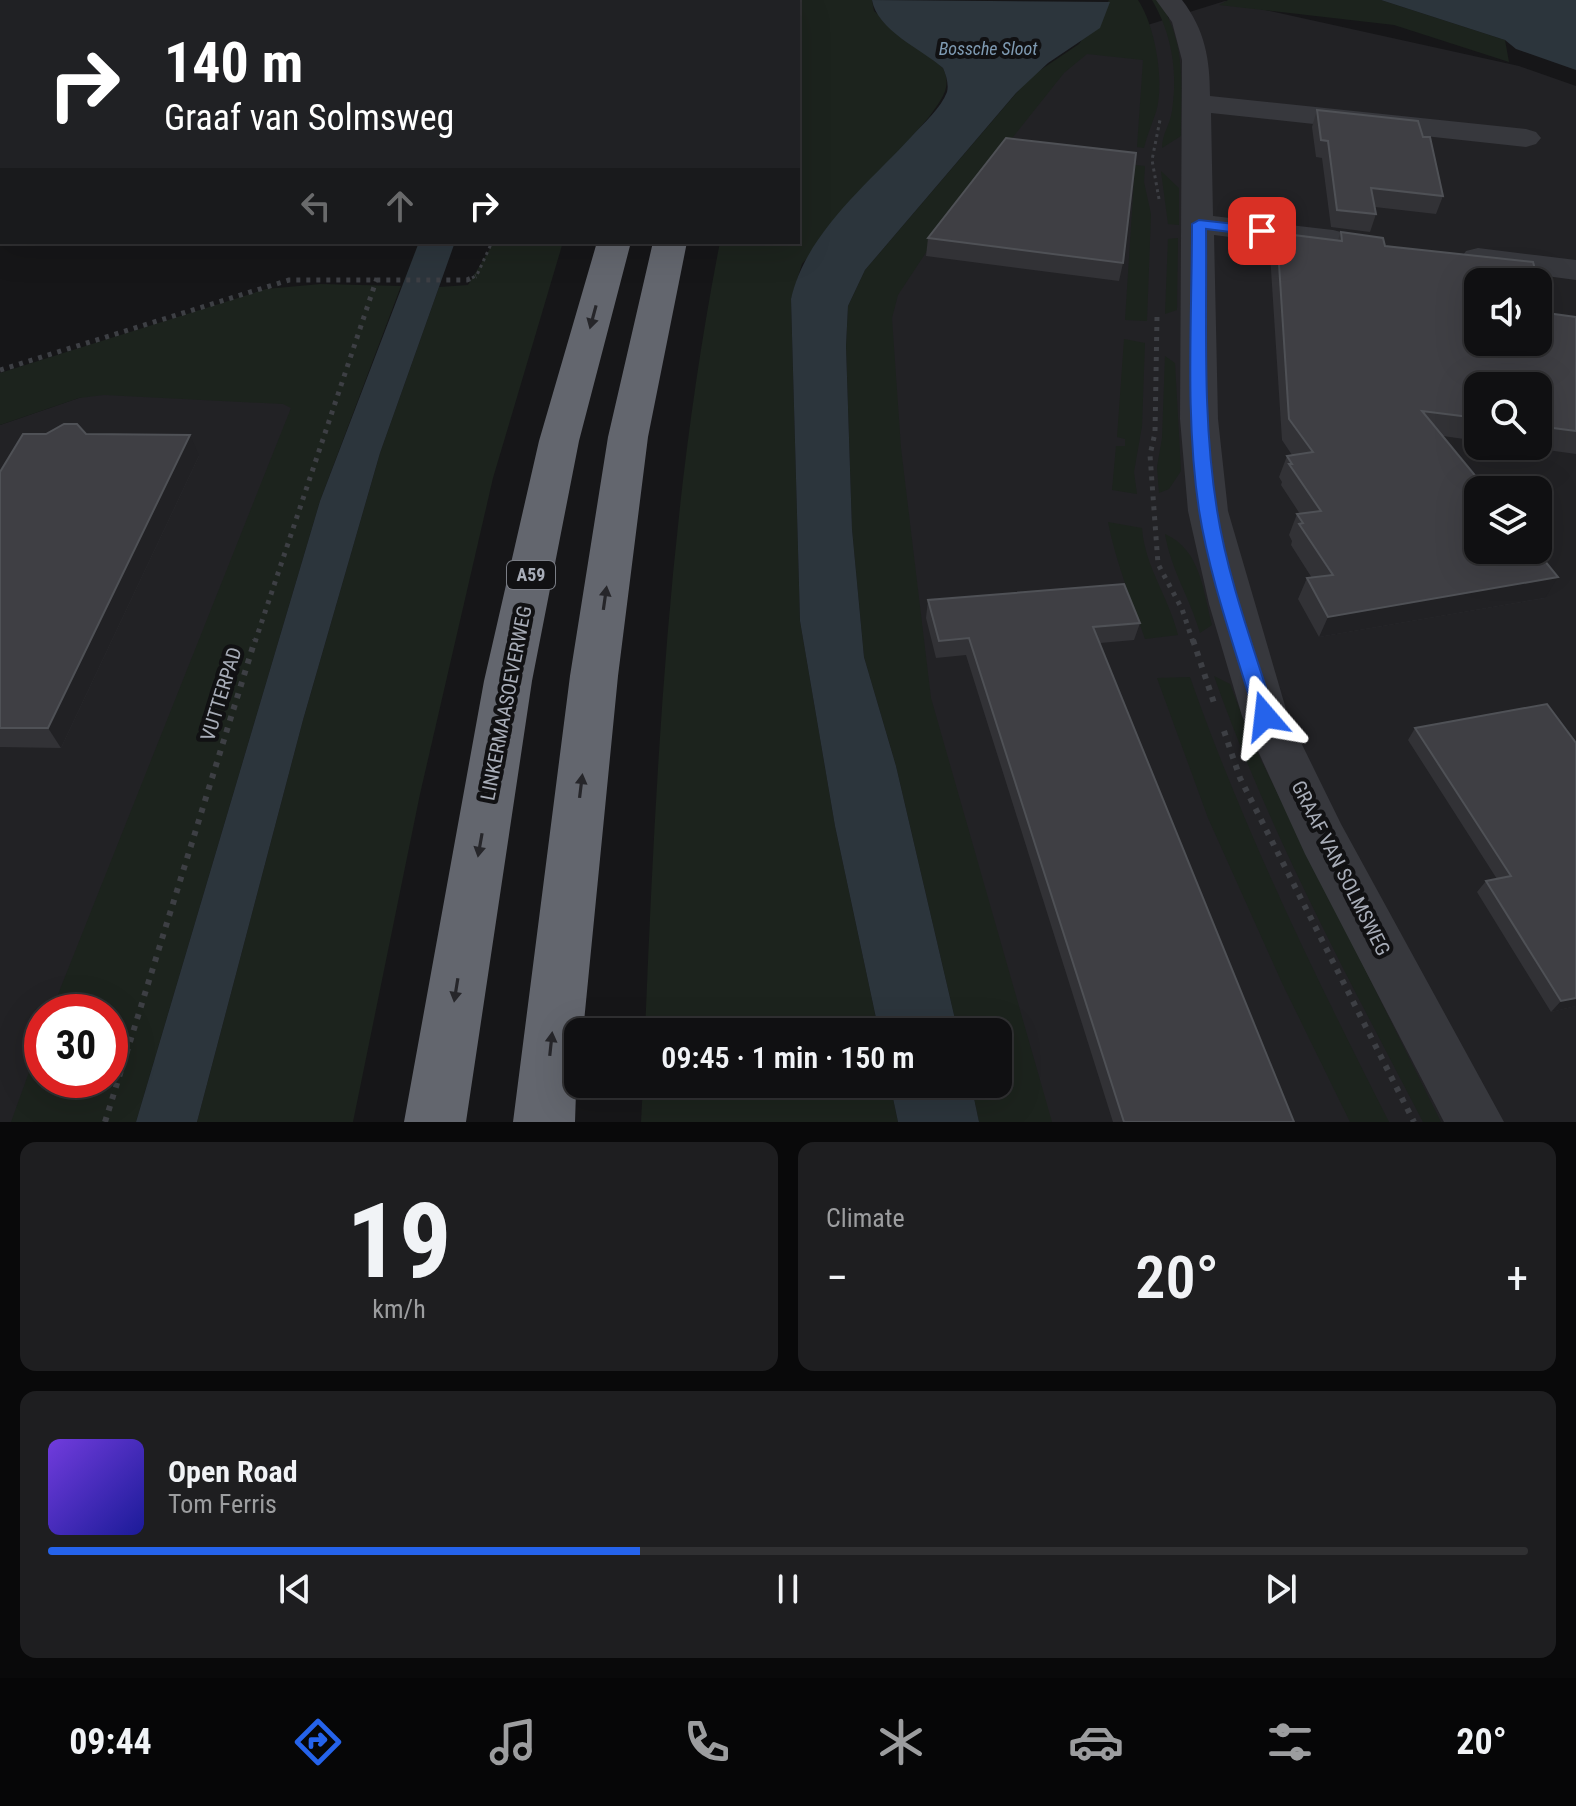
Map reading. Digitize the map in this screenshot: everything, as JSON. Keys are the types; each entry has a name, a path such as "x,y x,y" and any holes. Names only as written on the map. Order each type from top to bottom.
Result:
{"highway":[{"name":"LINKERMAASOEVERWEG","path":"435,1122 508,681 559,441 613,244"},
{"path":"544,1122 594,676 628,437 670,244"}],"street":[{"name":"GRAAF VAN SOLMSWEG","path":"1169,0 1185,21 1192,47 1199,224 1199,419 1208,511 1235,618 1265,716 1323,839 1475,1122"},
{"path":"1196,103 1526,138"},
{"path":"1199,224 1356,243"},
{"path":"1450,254 1576,270"}],"path":[{"path":"0,370 263,285 289,280 377,278 458,281 477,275 491,244"},
{"name":"VUTTERPAD","path":"105,1122 275,577 377,278"}],"shaded area":[{"path":"800,0 872,0 874,11 943,68 946,88 929,117 802,264 791,299 800,621 835,826 876,1018 646,1018 660,735 688,438 720,244 800,244"},
{"path":"1109,0 1138,0 1154,39 1159,70 1159,100 1144,148 1137,147 1143,60 1087,54 1064,73 950,216 898,295 892,318 901,448 931,698 1052,1122 979,1122 974,1098 1012,1098 1012,1018 955,1018 896,766 864,657 852,529 846,346 848,306 865,270 1030,77 1079,44"},
{"path":"1152,0 1159,0 1168,17 1180,66 1181,136 1162,148 1172,111 1174,68 1169,40"},
{"path":"1228,0 1381,0 1505,40 1509,62 1394,25 1219,5"},
{"path":"1225,1 1519,66 1576,86 1576,1122 1018,1122 1012,1095 1012,1018 994,1018 897,668 879,307 1083,45"},
{"path":"1135,165 1145,166 1144,182 1151,214 1147,321 1125,320"},
{"path":"1161,171 1179,188 1179,225 1168,224"},
{"path":"1178,238 1177,310 1165,314 1168,239"},
{"path":"493,244 562,244 493,478 420,794 353,1122 197,1122 303,720 380,453 439,287 468,285"},
{"path":"321,284 401,286 320,501 136,1122 11,1122 24,1086 24,1098 128,1098 128,994 58,994 291,408 283,404 104,395 79,398 0,425 0,373 266,289"},
{"path":"1124,339 1145,343 1142,426 1134,472 1137,494 1112,490 1116,446 1125,446 1125,439 1117,437"},
{"path":"1165,356 1175,363 1181,471 1169,489 1159,493 1157,467 1162,438"},
{"path":"128,381 302,401 78,994 24,994 24,1098 36,1098 29,1122 0,1122 0,425"},
{"path":"1108,522 1142,528 1152,569 1178,635 1145,639"},
{"path":"1165,534 1186,550 1199,573 1212,625 1200,633 1172,560"},
{"path":"1214,676 1230,684 1253,744 1441,1122 1423,1122 1338,958 1259,791"},
{"path":"1190,677 1257,847 1334,1013 1389,1122 1350,1122 1282,983 1208,818 1157,678"},
{"path":"642,1098 893,1098 898,1122 641,1122"}],"water":[{"name":"Bossche Sloot","path":"872,0 1110,2 1100,28 1048,63 1016,93 865,270 848,306 846,346 852,529 864,657 896,766 955,1018 876,1018 835,826 800,621 791,299 799,275 824,231 931,116 948,89 943,68 891,30 876,11"},
{"path":"1381,0 1576,0 1576,70 1516,49 1505,40"},
{"path":"418,244 454,244 380,453 303,720 197,1122 136,1122 320,501"},
{"path":"893,1098 974,1098 979,1122 898,1122"}],"building":[{"path":"1317,110 1418,121 1423,137 1430,137 1443,196 1371,188 1376,214 1337,210 1328,141 1321,140"},
{"path":"1006,138 1136,153 1123,263 928,238"},
{"path":"1341,232 1383,238 1385,246 1533,262 1535,268 1464,268 1464,356 1552,356 1552,314 1576,317 1576,431 1552,428 1552,372 1464,372 1464,416 1422,411 1475,476 1464,476 1464,564 1547,564 1558,577 1328,617 1307,578 1333,575 1299,524 1303,523 1297,514 1321,511 1289,464 1292,464 1287,456 1313,452 1289,419 1277,233 1342,241"},
{"path":"64,424 77,424 86,434 190,435 48,728 0,728 0,472 23,434 46,434"},
{"path":"1124,584 1140,623 1093,627 1294,1122 1124,1122 969,638 939,641 928,600"},
{"path":"1547,704 1576,743 1576,998 1561,1001 1486,881 1511,876 1415,728"}],"route":[{"path":"1262,231 1199,224 1199,419 1208,511 1231,604 1265,716"}]}
